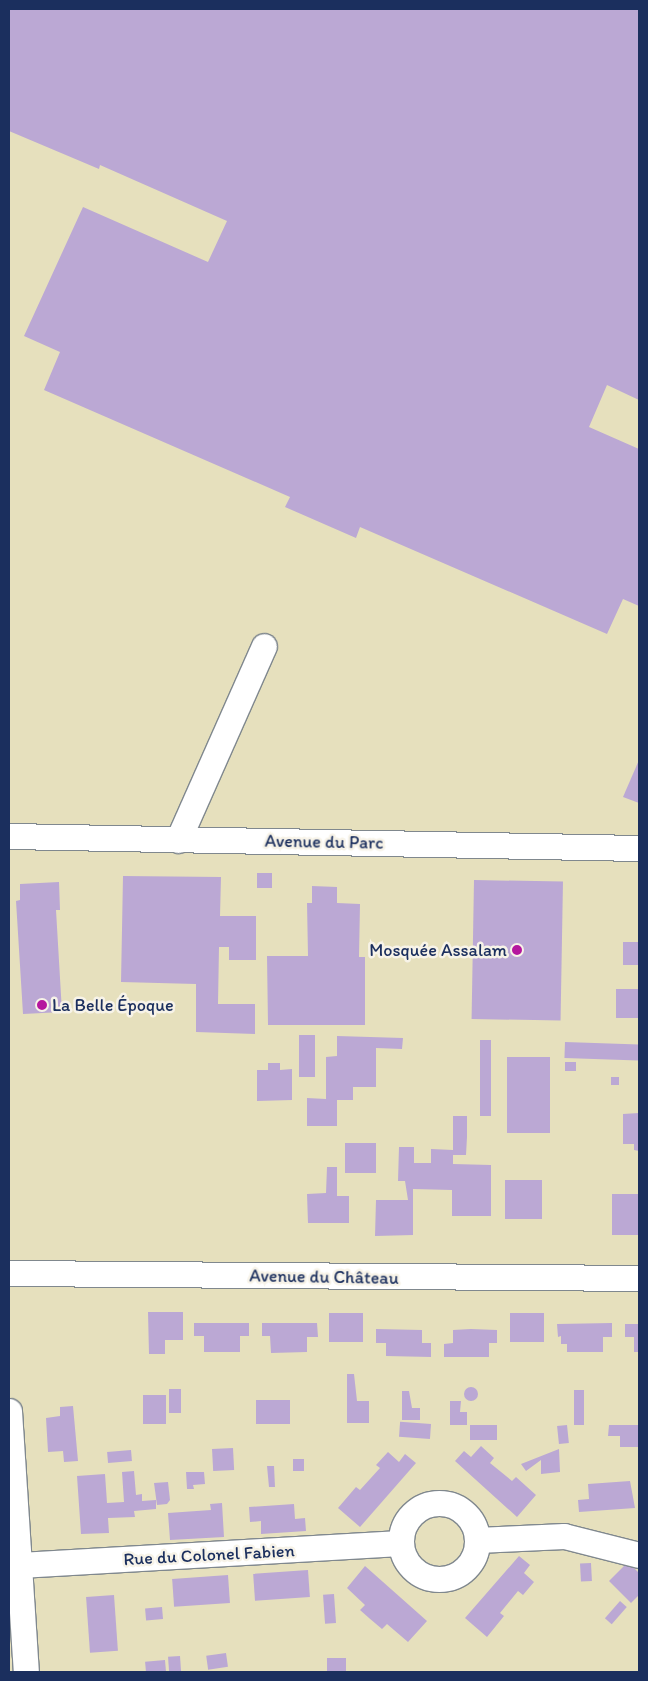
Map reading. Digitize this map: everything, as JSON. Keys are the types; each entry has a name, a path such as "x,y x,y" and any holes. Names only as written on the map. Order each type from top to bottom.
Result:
{"street":[{"path":"178,840 264,646"},
{"name":"Avenue du Parc","path":"9,836 639,848"},
{"name":"Avenue du Château","path":"9,1273 639,1278"},
{"path":"9,1411 26,1672"},
{"path":"438,1503 450,1505 465,1514 475,1528 477,1540 470,1564 450,1578 437,1580 421,1576 408,1565 400,1544 404,1524 410,1515 418,1509 438,1503"},
{"path":"477,1540 564,1536 639,1555"},
{"name":"Rue du Colonel Fabien","path":"19,1565 400,1544"}],"building":[{"path":"9,9 639,9 639,400 607,385 589,427 639,449 639,606 623,599 607,634 360,527 356,538 285,507 290,497 44,390 60,352 24,336 83,207 208,262 227,221 100,165 99,169 9,131"},
{"path":"639,760 639,803 623,797"},
{"path":"257,873 272,873 272,888 257,888"},
{"path":"123,876 221,877 220,916 256,916 256,960 229,960 229,947 219,947 218,1004 255,1004 255,1034 196,1032 196,984 121,982"},
{"name":"Mosquée Assalam","path":"474,880 563,882 561,1021 472,1019"},
{"path":"59,882 60,910 56,910 62,1012 23,1014 16,901 20,900 20,884"},
{"path":"312,886 337,887 337,903 360,904 359,957 365,957 365,1025 268,1025 267,956 308,956 307,903 312,903"},
{"path":"623,942 639,942 639,965 623,965"},
{"path":"616,989 639,989 639,1018 616,1018"},
{"path":"299,1035 315,1035 315,1077 299,1077"},
{"path":"337,1036 403,1038 402,1049 376,1048 376,1087 353,1087 353,1100 337,1100 337,1126 307,1126 307,1098 326,1099 326,1057 337,1056"},
{"path":"480,1040 491,1040 491,1116 480,1116"},
{"path":"565,1042 639,1045 638,1061 564,1058"},
{"path":"507,1057 550,1057 550,1133 507,1133"},
{"path":"565,1062 576,1062 576,1071 565,1071"},
{"path":"268,1063 280,1063 280,1070 292,1069 292,1100 257,1101 257,1070 268,1070"},
{"path":"611,1077 619,1077 619,1085 611,1085"},
{"path":"639,1113 639,1151 634,1150 634,1144 623,1144 623,1114"},
{"path":"453,1116 467,1116 467,1137 466,1155 453,1155 453,1164 491,1165 491,1216 452,1216 452,1190 413,1189 413,1235 375,1236 376,1200 408,1200 405,1181 398,1181 399,1147 414,1147 414,1163 431,1163 431,1149 453,1150"},
{"path":"345,1143 376,1143 376,1173 345,1173"},
{"path":"327,1167 337,1167 337,1196 349,1196 349,1223 308,1223 307,1194 326,1193"},
{"path":"505,1180 542,1180 542,1219 505,1219"},
{"path":"612,1194 639,1194 639,1235 612,1235"},
{"path":"148,1312 183,1312 183,1340 165,1340 165,1354 149,1354"},
{"path":"329,1313 363,1313 363,1342 329,1342"},
{"path":"510,1313 544,1313 544,1342 510,1342"},
{"path":"194,1323 249,1323 249,1336 240,1336 240,1352 204,1352 204,1336 194,1336"},
{"path":"262,1323 317,1323 318,1337 307,1337 307,1352 271,1353 270,1336 262,1336"},
{"path":"612,1323 612,1337 603,1337 603,1352 567,1352 567,1344 561,1344 561,1336 558,1337 557,1324"},
{"path":"625,1324 639,1324 639,1352 634,1352 634,1337 625,1337"},
{"path":"376,1329 422,1330 422,1343 431,1343 431,1357 386,1356 386,1343 376,1343"},
{"path":"453,1330 497,1330 497,1343 489,1343 489,1357 444,1357 444,1344 453,1343"},
{"path":"347,1374 354,1374 357,1401 369,1401 369,1423 347,1423"},
{"path":"468,1387 474,1387 478,1394 474,1401 468,1401 464,1397 464,1391"},
{"path":"169,1389 181,1389 181,1413 169,1413"},
{"path":"574,1390 584,1390 584,1425 574,1425"},
{"path":"402,1391 409,1391 412,1408 420,1408 420,1420 402,1420"},
{"path":"143,1395 166,1395 166,1424 143,1424"},
{"path":"256,1400 290,1400 290,1424 256,1424"},
{"path":"450,1401 461,1401 460,1412 467,1412 467,1425 450,1425"},
{"path":"73,1406 78,1461 64,1462 63,1451 48,1452 46,1418 60,1416 60,1407"},
{"path":"400,1422 431,1424 430,1439 399,1437"},
{"path":"470,1425 497,1425 497,1440 470,1440"},
{"path":"567,1425 569,1443 559,1444 557,1426"},
{"path":"609,1425 639,1425 639,1447 620,1447 620,1436 608,1436"},
{"path":"481,1446 494,1458 490,1463 512,1481 516,1477 536,1495 517,1517 455,1461 464,1451 471,1457"},
{"path":"233,1448 234,1470 213,1471 212,1449"},
{"path":"559,1449 560,1472 541,1474 541,1460 526,1471 521,1464"},
{"path":"131,1450 132,1461 108,1463 107,1452"},
{"path":"388,1452 399,1462 405,1454 416,1463 360,1527 338,1508 356,1487 360,1490 380,1468 376,1465"},
{"path":"293,1459 304,1459 304,1471 293,1471"},
{"path":"267,1466 274,1466 275,1487 269,1487"},
{"path":"134,1471 136,1495 142,1494 142,1501 156,1500 156,1509 134,1511 135,1517 108,1518 109,1533 81,1534 77,1476 105,1474 107,1503 124,1502 122,1472"},
{"path":"186,1472 204,1472 205,1484 193,1485 194,1489 187,1489"},
{"path":"630,1481 635,1508 579,1512 578,1500 589,1499 588,1484"},
{"path":"168,1482 170,1500 167,1504 157,1505 154,1483"},
{"path":"222,1503 224,1537 170,1540 168,1513 211,1510 210,1504"},
{"path":"294,1504 295,1519 305,1518 306,1531 261,1534 261,1521 250,1522 249,1507"},
{"path":"519,1556 530,1565 524,1573 534,1582 523,1595 518,1591 500,1613 504,1616 487,1637 465,1618"},
{"path":"628,1562 639,1573 639,1595 631,1603 609,1581"},
{"path":"591,1563 592,1581 581,1582 580,1564"},
{"path":"365,1566 427,1621 408,1642 387,1624 382,1629 369,1618 360,1610 365,1605 347,1588"},
{"path":"308,1570 310,1597 255,1601 253,1574"},
{"path":"228,1575 230,1603 174,1607 172,1579"},
{"path":"334,1594 336,1623 325,1624 323,1595"},
{"path":"114,1595 118,1651 90,1653 86,1597"},
{"path":"620,1601 627,1607 612,1624 605,1618"},
{"path":"162,1607 163,1619 146,1620 145,1608"},
{"path":"226,1653 228,1667 208,1670 206,1656"},
{"path":"180,1656 181,1672 169,1672 168,1657"},
{"path":"327,1658 346,1658 346,1671 327,1671"},
{"path":"165,1660 166,1672 146,1672 145,1662"}],"place":[{"name":"Mosquée Assalam","path":"517,950"},
{"name":"La Belle Époque","path":"42,1005"}]}
